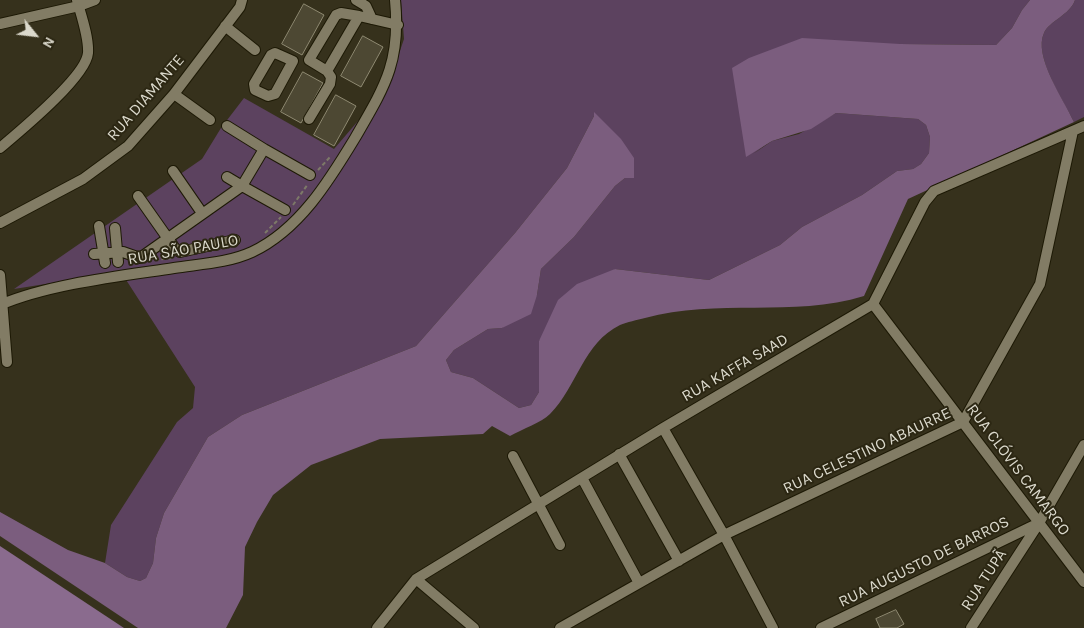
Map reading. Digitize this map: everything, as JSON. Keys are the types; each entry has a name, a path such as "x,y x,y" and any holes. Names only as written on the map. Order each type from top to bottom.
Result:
{"street":[{"path":"0,24 95,0"},
{"name":"RUA DIAMANTE","path":"0,223 83,179 128,146 174,94 242,0"},
{"path":"356,0 366,6 372,19"},
{"name":"RUA SÃO PAULO","path":"1,305 97,280 230,260 252,252 272,240 291,225 310,205 345,155 375,103 392,67 398,25 395,0"},
{"path":"0,148 33,120 78,74 86,63 88,51 78,3"},
{"path":"309,60 336,15 341,13 398,25"},
{"path":"327,71 359,16"},
{"path":"225,26 255,50"},
{"path":"293,61 309,60 327,71 331,77 330,84 308,119"},
{"path":"174,94 210,120"},
{"path":"227,126 310,175"},
{"path":"873,304 925,202 934,191 1084,126"},
{"name":"RUA CELESTINO ABAURRE","path":"560,628 724,535 963,422 1040,284 1073,131"},
{"path":"99,226 101,257 140,258 242,186 264,149"},
{"path":"173,171 202,214"},
{"path":"227,177 285,210"},
{"path":"138,196 174,248 180,252 235,240"},
{"path":"115,228 117,256"},
{"path":"0,275 1,305 8,362"},
{"name":"RUA CLÓVIS CAMARGO","path":"873,304 1084,582"},
{"name":"RUA KAFFA SAAD","path":"377,628 416,579 662,428 873,304"},
{"path":"662,428 724,535 773,628"},
{"name":"RUA TUPÃ","path":"971,628 1039,523 1084,445"},
{"path":"619,454 679,561"},
{"path":"513,456 560,546"},
{"path":"582,478 639,583"},
{"name":"RUA AUGUSTO DE BARROS","path":"822,628 1039,523"},
{"path":"416,579 474,628"}],"shaded area":[{"path":"401,0 1030,0 1012,28 996,45 900,44 753,154 772,141 799,134 836,113 918,119 926,125 930,137 929,153 921,164 913,169 897,171 862,195 802,227 780,245 709,280 615,269 539,341 539,392 531,405 519,408 473,378 451,372 446,360 454,350 488,329 502,328 537,295 541,269 574,237 615,186 625,178 594,116 567,168 515,233 416,346 242,415 208,437 164,513 156,538 153,563 146,578 140,581 127,577 105,563 111,525 177,422 193,408 195,387 121,272 14,289 202,159 221,128 244,98 334,149 388,86 404,39"},
{"path":"1030,0 1075,0 1069,10 1050,25 1044,33 1042,43 1043,54 1051,78 1074,122 908,199 864,296 810,306 699,309 672,312 626,323 607,333 597,343 550,414 537,423 510,436 492,426 483,434 380,439 311,465 273,495 257,522 245,547 243,595 226,628 138,628 0,536 0,512 68,550 105,563 127,577 140,581 146,578 153,563 156,538 164,513 208,437 242,415 416,346 515,233 567,168 594,116 594,112 621,139 634,158 634,178 625,178 615,186 574,237 541,269 537,295 531,314 502,328 488,329 454,350 446,360 451,372 473,378 519,408 531,405 539,392 539,341 558,300 577,284 615,269 709,280 780,245 802,227 862,195 897,171 913,169 921,164 929,153 930,137 926,125 918,119 836,113 811,129 772,141 746,157 732,68 749,58 802,38 900,44 996,45 1012,28"},
{"path":"1075,0 1084,0 1084,117 1074,122 1046,66 1042,43 1044,33 1050,25 1069,10"},
{"path":"0,546 124,628 0,628"}],"building":[{"path":"304,4 324,15 302,55 282,44"},
{"path":"363,36 383,47 361,87 341,76"},
{"path":"303,72 323,83 301,123 281,112"},
{"path":"336,95 356,106 334,146 314,135"},
{"path":"896,610 904,624 897,628 880,628 876,619"}]}
